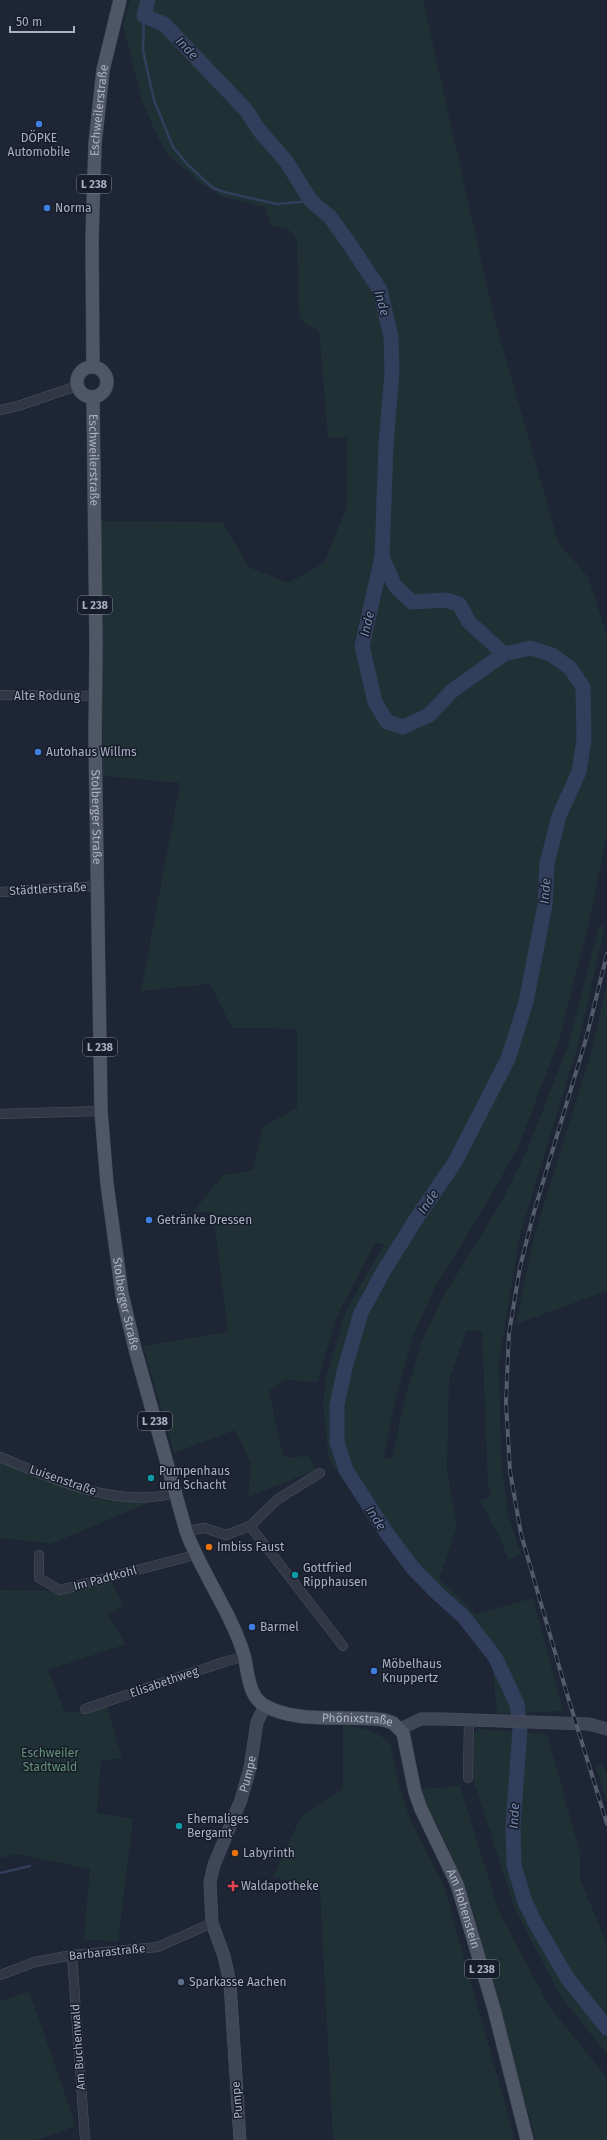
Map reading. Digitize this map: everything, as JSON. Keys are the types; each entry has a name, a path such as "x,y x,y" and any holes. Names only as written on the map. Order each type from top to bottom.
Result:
{"main road":[{"name":"Eschweilerstraße","path":"93,367 92,239 95,144 103,70 120,0"},
{"path":"93,367 102,371 107,380 105,389 102,393 93,397 85,395 77,386 78,378 81,372 93,367"},
{"name":"Eschweilerstraße","path":"93,397 94,523"},
{"name":"Stolberger Straße","path":"94,523 97,886 101,1111 119,1281 135,1350 175,1493"},
{"name":"L 238","path":"175,1493 195,1555 231,1623 244,1657 254,1693 265,1706"},
{"name":"Phönixstraße","path":"265,1706 285,1713 316,1718 384,1720 393,1723 400,1729 421,1719 589,1724 607,1729"},
{"name":"Pumpe","path":"240,2140 230,1983 224,1956 212,1923 210,1882 214,1865 241,1800 250,1768 256,1722 265,1706"},
{"name":"Am Hohenstein","path":"400,1729 405,1741 421,1809 457,1884 494,2009 527,2140"}],"street":[{"path":"0,410 18,406 77,386"},
{"name":"Alte Rodung","path":"0,695 95,696"},
{"name":"Städtlerstraße","path":"0,892 97,886"},
{"path":"0,1114 101,1111"},
{"name":"Luisenstraße","path":"0,1458 95,1493 149,1498 175,1493"},
{"path":"186,1531 204,1528 226,1535 250,1526 278,1499 320,1473"},
{"path":"250,1526 343,1646"},
{"name":"Im Padtkohl","path":"39,1555 39,1578 60,1590 195,1555"},
{"name":"Elisabethweg","path":"85,1709 227,1661 244,1657"},
{"path":"468,1778 470,1720"},
{"name":"Barbarastraße","path":"0,1975 35,1962 72,1955 158,1947 212,1923"},
{"name":"Am Buchenwald","path":"72,1955 85,2140"}],"green space":[{"path":"130,0 423,0 493,313 558,542 588,577 607,635 607,834 589,923 558,1043 519,1145 492,1194 434,1289 412,1339 394,1405 384,1458 392,1459 403,1406 421,1343 444,1295 501,1203 528,1148 568,1046 599,926 605,927 577,1048 520,1234 499,1360 501,1458 508,1515 521,1555 508,1559 500,1538 480,1501 491,1495 488,1484 482,1332 467,1330 449,1380 447,1470 457,1527 439,1579 476,1614 533,1598 563,1711 497,1714 492,1659 461,1620 408,1570 380,1536 329,1459 323,1407 326,1377 346,1311 384,1244 375,1243 337,1316 317,1382 285,1380 269,1391 283,1456 292,1458 309,1455 316,1470 248,1497 251,1463 235,1430 174,1453 143,1346 228,1332 213,1212 193,1212 223,1175 253,1170 263,1126 297,1108 297,1029 232,1028 210,984 141,991 180,783 103,776 100,521 222,522 249,567 288,583 324,563 347,506 347,437 328,438 319,330 308,326 299,317 296,239 292,232 271,225 265,207 223,197 200,183 167,153 155,132 142,100 123,26"},
{"path":"607,984 607,1291 516,1324 534,1237 591,1053"},
{"path":"0,1461 93,1498 150,1502 51,1544 0,1538"},
{"name":"Eschweiler Stadtwald","path":"111,1580 123,1606 108,1615 126,1644 48,1670 65,1712 89,1712 107,1706 122,1759 101,1760 97,1813 133,1819 118,1942 84,1939 90,1869 17,1854 0,1858 0,1590 61,1591"},
{"path":"343,1725 366,1729 380,1735 391,1745 399,1786 410,1819 444,1886 515,2140 333,2140 320,1892 273,1876 301,1817 343,1788"},
{"path":"479,1729 547,1734 580,1853 580,1879 607,1944 607,2054 561,1997 515,1909 473,1779 474,1733"},
{"path":"602,1764 607,1774 607,1802 596,1767"},
{"path":"460,1786 499,1912 549,2006 607,2078 607,2140 536,2140 499,2012 475,1916 463,1880 437,1824 427,1808 421,1789"},
{"path":"29,1991 76,2126 36,2140 0,2140 0,2001"}],"waterway":[{"name":"Inde","path":"148,0 144,16 164,24 246,110 259,130 286,161 311,201 330,217 380,290 391,337 392,372 386,444 382,557 362,646 375,702 387,722 403,727 429,715 453,690 504,654 531,648 552,655 570,668 583,687 584,740 579,772 559,816 547,863 545,905 526,1002 508,1059 455,1162 418,1216 383,1272 361,1313 345,1368 337,1405 337,1442 346,1470 386,1532 412,1567 436,1592 463,1616 495,1657 517,1704 520,1728 513,1827 514,1865 525,1902 538,1928 568,1979 607,2028"},
{"path":"144,16 143,51 154,100 173,147 188,165 213,188 224,192 277,204 311,201"},
{"path":"382,557 395,586 412,602 446,600 459,604 469,622 504,654"},
{"path":"0,1873 30,1866"}],"railway":[{"path":"607,954 586,1039 534,1212 520,1267 509,1333 506,1402 510,1471 521,1534 567,1694 607,1824"}],"place":[{"name":"DÖPKE Automobile","path":"39,124"},
{"name":"Norma","path":"47,208"},
{"name":"Autohaus Willms","path":"38,752"},
{"name":"Getränke Dressen","path":"149,1220"},
{"name":"Pumpenhaus und Schacht","path":"151,1478"},
{"name":"Imbiss Faust","path":"209,1547"},
{"name":"Gottfried Ripphausen","path":"295,1575"},
{"name":"Barmel","path":"252,1627"},
{"name":"Möbelhaus Knuppertz","path":"374,1671"},
{"name":"Ehemaliges Bergamt","path":"179,1826"},
{"name":"Labyrinth","path":"235,1853"},
{"name":"Waldapotheke","path":"233,1886"},
{"name":"Sparkasse Aachen","path":"181,1982"}]}
